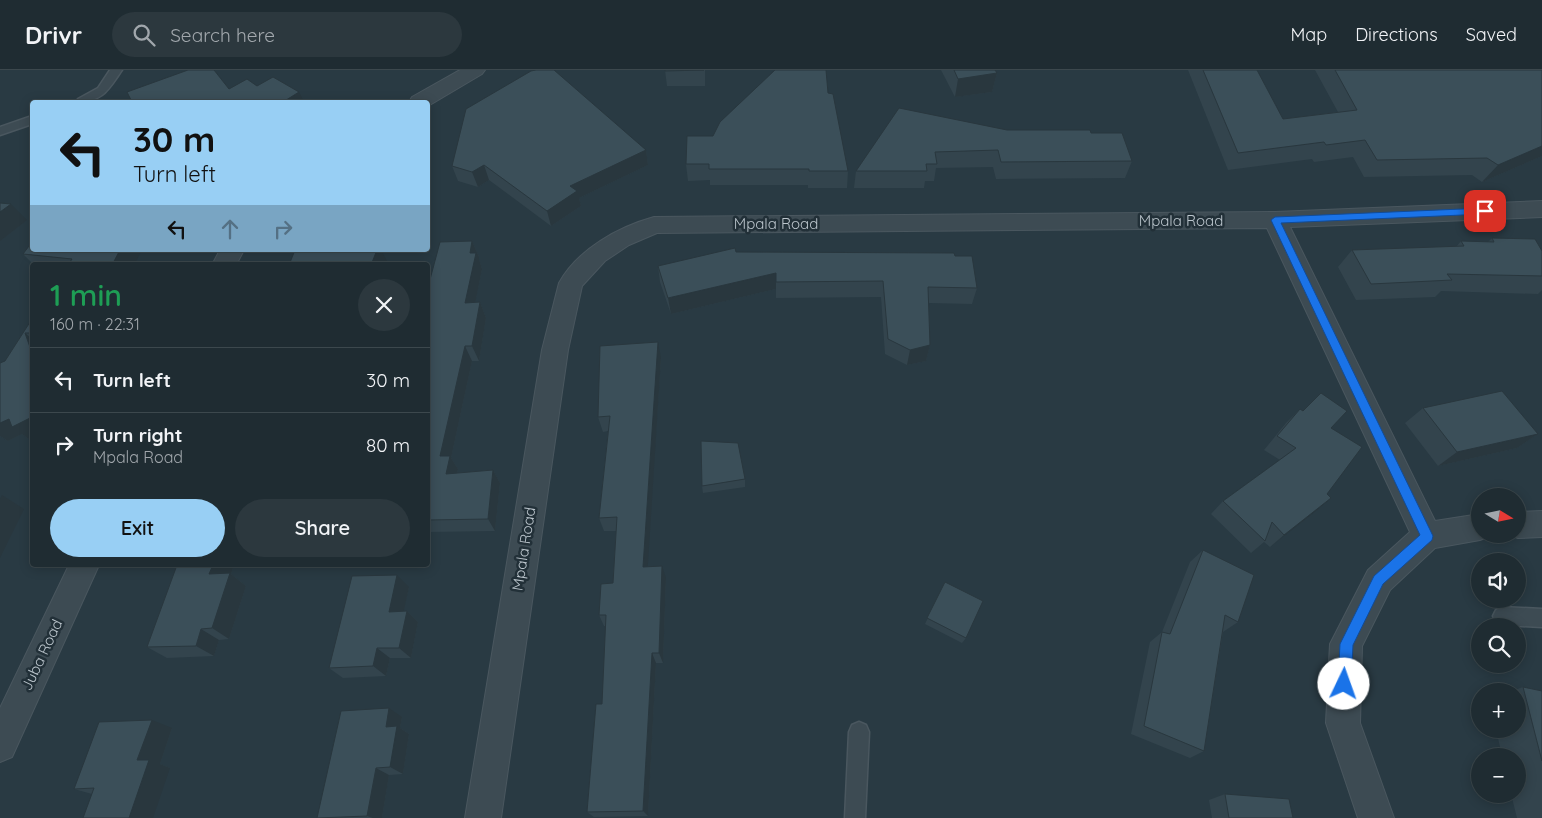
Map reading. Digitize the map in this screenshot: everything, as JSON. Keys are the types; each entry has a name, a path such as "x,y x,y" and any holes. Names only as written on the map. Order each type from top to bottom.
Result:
{"street":[{"path":"422,100 475,70"},
{"name":"Mpala Road","path":"483,818 555,350 571,283 597,255 621,239 654,225 1275,220 1542,209"},
{"path":"1275,220 1427,536"},
{"path":"1526,525 1542,524"},
{"path":"1376,818 1343,723 1346,644 1378,580 1427,536 1471,529"},
{"name":"Juba Road","path":"0,745 83,567"}],"lane":[{"path":"86,100 102,91 116,70"},
{"path":"0,131 30,121"},
{"path":"1502,616 1542,618"},
{"path":"855,818 859,732"}],"building":[{"path":"188,70 214,70 229,89 247,79 257,86 273,77 299,92 286,100 131,100 127,92"},
{"path":"554,70 646,150 570,186 577,191 547,211 484,165 472,172 452,166 466,109 531,71"},
{"path":"665,70 704,70 665,71"},
{"path":"775,70 826,70 828,93 833,94 848,171 709,169 709,164 686,164 687,136 713,136 720,122"},
{"path":"954,70 995,70 997,73 958,79"},
{"path":"1203,70 1257,70 1283,119 1357,110 1335,70 1542,70 1542,146 1498,165 1487,158 1377,160 1365,140 1326,145 1324,142 1238,153"},
{"path":"899,108 1007,130 1090,130 1091,133 1122,133 1132,161 1001,162 998,150 935,152 937,164 926,164 927,171 856,171"},
{"path":"0,203 11,204 0,212"},
{"path":"1492,238 1535,239 1542,251 1542,276 1447,274 1452,280 1371,284 1352,250 1464,246 1461,241 1494,242"},
{"path":"472,241 470,253 476,253 465,303 480,302 472,346 465,346 440,456 450,456 446,474 493,470 488,519 430,520 430,280 440,242"},
{"path":"30,245 30,252 119,252 114,262 70,262 72,259 23,254"},
{"path":"735,248 736,252 954,253 955,256 972,256 977,288 928,287 930,345 910,350 888,339 883,281 776,282 776,273 668,298 658,266"},
{"path":"294,252 376,252 372,262 290,262"},
{"path":"30,322 30,333 25,333 30,347 30,418 12,427 9,419 0,423 0,363 5,361"},
{"path":"658,342 643,567 662,566 659,653 652,653 643,811 587,812 596,704 602,704 606,615 599,615 601,584 613,583 617,517 599,518 610,416 598,417 600,346"},
{"path":"1502,391 1538,434 1457,452 1423,408"},
{"path":"1321,393 1347,411 1331,428 1362,447 1327,494 1331,498 1284,535 1272,522 1265,541 1223,501 1296,448 1277,436 1300,409 1303,411"},
{"path":"701,441 738,443 745,479 702,486"},
{"path":"1203,550 1254,575 1238,622 1225,615 1204,751 1144,726 1162,632 1170,634"},
{"path":"176,567 212,567 209,574 230,573 212,628 201,629 196,646 147,647"},
{"path":"397,575 389,612 407,611 399,648 377,648 373,666 329,668 352,576"},
{"path":"945,582 983,601 966,638 927,618"},
{"path":"1526,688 1542,691 1542,761 1526,699"},
{"path":"389,708 386,727 397,726 390,767 376,768 367,816 317,818 341,711"},
{"path":"152,720 137,760 149,760 129,818 83,818 94,788 74,789 99,722"},
{"path":"1225,794 1289,799 1293,818 1229,818"}],"route":[{"path":"1344,684 1346,644 1378,580 1427,536 1275,220 1485,211"}]}
